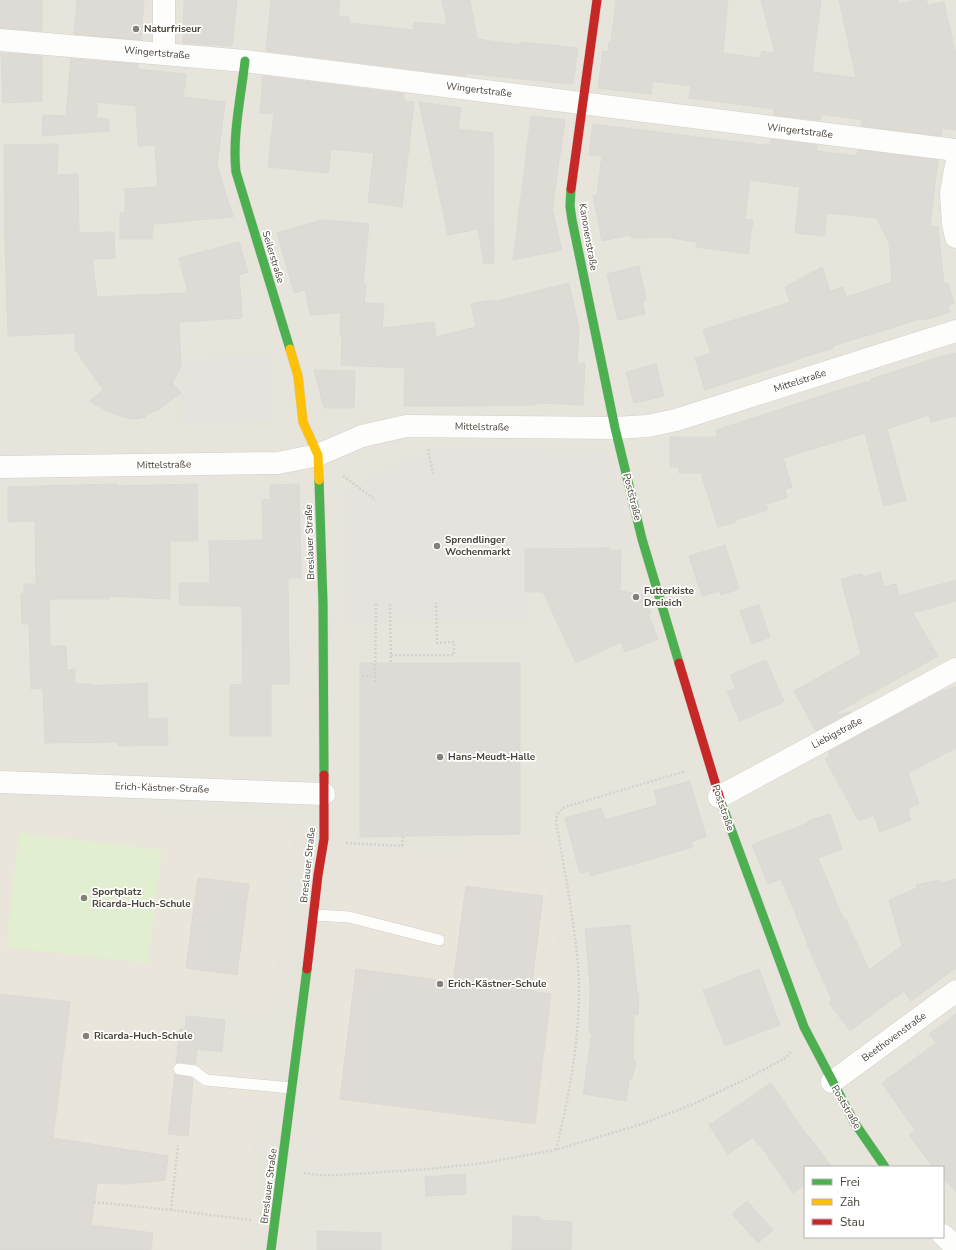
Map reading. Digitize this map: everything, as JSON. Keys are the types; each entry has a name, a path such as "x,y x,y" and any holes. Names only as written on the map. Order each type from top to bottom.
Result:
{"street":[{"path":"164,0 164,54"},
{"name":"Kanonenstraße","path":"597,0 570,206 615,428"},
{"name":"Wingertstraße","path":"0,40 245,61 956,150"},
{"name":"Seilerstraße","path":"245,61 235,141 234,156 236,172 298,376 303,422 318,455"},
{"path":"956,165 952,193 956,237"},
{"name":"Mittelstraße","path":"0,467 278,463 318,455 362,436 406,426 615,428 648,426 676,420 956,331"},
{"name":"Poststraße","path":"615,428 642,539 719,797 804,1027 854,1122 884,1166"},
{"name":"Breslauer Straße","path":"271,1250 318,875 324,839 323,604 318,455"},
{"name":"Liebigstraße","path":"719,797 956,669"},
{"name":"Erich-Kästner-Straße","path":"0,782 324,794"},
{"name":"Beethovenstraße","path":"832,1082 956,991"},
{"path":"944,1236 956,1247"}],"lane":[{"path":"314,915 348,917 439,940"},
{"path":"179,1069 194,1071 206,1080 291,1088"}],"path":[{"path":"318,455 344,477 376,500"},
{"path":"391,655 454,655 454,642 437,642 436,603"},
{"path":"375,682 376,604"},
{"path":"390,604 392,664"},
{"path":"362,676 375,676"},
{"path":"555,1150 564,1116 575,1055 579,986 575,938 556,822 557,814 565,807 709,764"},
{"path":"373,844 402,846 403,836"},
{"path":"282,1169 318,1175 384,1172 484,1163 555,1150 639,1125 696,1103 787,1057"},
{"path":"171,1210 178,1145"},
{"path":"94,1202 171,1210 275,1224"}],"shaded area":[{"path":"0,0 956,0 956,1250 0,1250"},
{"path":"269,356 271,421 182,424 179,359"},
{"path":"434,448 610,451 634,547 525,549 526,619 347,623 347,490 375,474"},
{"name":"Ricarda-Huch-Schule","path":"0,807 282,822 293,836 270,1011 178,1000 169,1061 262,1075 239,1250 0,1250"},
{"name":"Erich-Kästner-Schule","path":"539,842 557,945 559,1022 538,1144 482,1154 427,1160 336,1166 299,1161 341,849 463,859 465,844"}],"green space":[{"name":"Sportplatz Ricarda-Huch-Schule","path":"19,833 162,850 148,963 6,947"}],"building":[{"path":"0,0 42,0 42,31 0,28"},
{"path":"77,0 144,0 141,40 74,34"},
{"path":"184,0 237,0 232,46 183,43"},
{"path":"271,0 340,0 338,16 349,17 349,23 413,30 414,22 447,25 442,0 470,0 477,39 521,45 521,42 578,48 573,84 571,84 570,81 570,84 465,73 465,76 266,51"},
{"path":"616,0 728,0 723,53 760,58 762,51 775,53 761,0 821,0 812,72 856,78 839,0 898,0 899,4 916,0 926,0 928,5 944,2 956,55 956,130 942,128 941,136 861,126 862,120 821,114 820,120 774,115 774,109 689,98 691,86 653,81 651,94 598,88 603,51 608,52 609,42 611,42"},
{"path":"1,53 42,56 42,101 3,103"},
{"path":"71,59 138,64 138,69 186,74 183,97 225,102 217,165 233,217 153,224 152,239 120,239 120,213 125,213 125,189 158,187 155,145 138,146 136,106 98,102 96,118 109,119 109,131 42,136 43,115 66,116"},
{"path":"263,76 404,94 404,101 414,102 402,207 368,202 374,153 331,149 328,173 268,167 274,114 260,113"},
{"path":"419,102 461,108 458,129 493,133 494,263 484,264 478,229 448,235"},
{"path":"531,116 565,120 552,209 562,250 513,260"},
{"path":"593,124 763,145 770,144 771,139 817,145 816,151 857,156 858,150 938,160 930,226 938,227 944,284 948,283 954,303 948,305 950,312 924,320 923,318 833,346 833,348 705,390 695,358 711,353 703,330 790,302 785,287 822,267 830,291 843,287 846,297 892,282 889,242 876,218 827,213 824,236 795,233 800,187 750,180 745,219 753,220 748,254 696,247 696,242 665,237 631,238 630,235 602,241 593,196 597,195 602,156 589,155"},
{"path":"58,144 57,175 78,174 79,233 114,232 115,258 92,259 97,297 188,293 179,258 239,242 248,272 239,275 242,318 179,322 181,367 172,383 181,393 158,410 146,414 145,417 135,419 124,417 107,411 90,401 103,390 75,349 75,333 8,336 4,145"},
{"path":"323,220 369,224 363,283 366,284 364,303 384,304 382,328 434,322 436,337 476,327 471,304 493,300 493,302 569,283 579,329 577,363 585,363 583,405 535,403 535,405 404,406 405,368 341,365 341,313 310,315 305,290 294,293 277,233"},
{"path":"639,266 646,300 642,301 645,314 618,320 607,274"},
{"path":"956,353 956,416 931,422 929,415 887,429 906,500 884,506 865,433 783,458 792,487 785,489 787,498 766,504 768,510 718,527 701,473 679,473 679,467 670,467 670,437 718,437 716,430 871,381 871,379 939,357"},
{"path":"656,364 664,396 634,403 626,372"},
{"path":"314,370 355,371 354,408 324,408"},
{"path":"117,484 117,486 197,484 198,541 170,541 170,599 109,596 109,599 49,599 50,646 66,646 67,670 75,669 75,684 91,684 91,686 147,683 148,719 167,718 168,745 118,746 118,742 45,743 43,688 31,689 29,624 22,624 21,594 24,593 24,584 36,584 35,521 8,522 8,487"},
{"path":"299,484 301,578 288,578 289,684 271,684 271,736 230,736 230,685 243,684 242,606 180,605 179,583 210,583 209,541 263,540 262,500 270,499 270,485"},
{"path":"725,545 739,589 721,595 719,591 702,596 689,556"},
{"path":"609,548 610,550 621,550 620,591 645,595 651,613 648,614 658,639 625,652 621,642 576,663 543,592 525,592 525,549"},
{"path":"880,572 884,587 896,584 899,596 956,580 956,601 913,613 938,656 831,716 851,712 816,731 794,691 861,654 841,579 862,574 863,577"},
{"path":"759,605 770,637 752,644 740,611"},
{"path":"766,660 784,702 740,721 727,692 736,688 730,675"},
{"name":"Hans-Meudt-Halle","path":"360,663 520,663 520,834 360,837"},
{"path":"956,687 956,748 908,773 919,804 908,809 911,820 880,832 874,815 859,821 825,759 830,756 828,752 942,691"},
{"path":"690,781 706,837 691,842 693,847 645,861 590,876 589,871 580,873 565,818 601,808 605,820 658,805 654,791"},
{"path":"830,814 842,849 818,858 843,918 845,918 869,970 902,946 889,900 917,888 916,885 940,880 940,883 956,879 956,968 911,1001 904,991 850,1031 829,1003 832,1000 807,944 781,879 768,884 752,845 808,823 808,821"},
{"path":"198,878 249,884 237,975 186,968"},
{"path":"466,886 543,896 531,991 551,994 535,1124 340,1099 356,969 453,982"},
{"path":"630,925 637,993 639,994 638,1015 634,1014 633,1060 636,1061 632,1079 629,1079 626,1101 583,1094 592,1033 589,1033 590,984 585,929"},
{"path":"759,969 780,1025 725,1046 703,991"},
{"path":"0,994 70,1002 53,1138 168,1156 165,1180 129,1184 97,1183 91,1225 153,1233 151,1250 0,1250"},
{"path":"956,1014 956,1192 944,1179 944,1166 932,1166 909,1135 915,1130 882,1083 936,1043 929,1034"},
{"path":"186,1016 225,1020 222,1052 197,1049 195,1064 180,1062 176,1063 180,1029 185,1030"},
{"path":"175,1074 193,1079 188,1136 168,1134"},
{"path":"771,1083 807,1136 808,1135 831,1166 804,1166 804,1185 793,1193 753,1137 728,1154 709,1125"},
{"path":"465,1174 466,1194 426,1196 425,1177"},
{"path":"747,1201 773,1230 758,1243 732,1214"},
{"path":"513,1216 540,1217 540,1220 572,1222 571,1250 512,1250"},
{"path":"317,1231 381,1233 381,1250 317,1250"}],"traffic: fast":[{"path":"245,61 236,131 236,172 290,349"},
{"path":"571,189 570,206 572,220 615,428 642,539 679,663"},
{"path":"319,480 323,604 324,775"},
{"path":"721,802 804,1027 854,1122 884,1166"},
{"path":"271,1250 307,969"}],"traffic: slow":[{"path":"290,349 298,376 303,422 318,455 319,480"}],"traffic: jam":[{"path":"571,189 597,0"},
{"path":"679,663 721,802"},
{"path":"307,969 318,875 324,839 324,775"}],"place":[{"name":"Naturfriseur","path":"136,29"},
{"name":"Sprendlinger Wochenmarkt","path":"437,546"},
{"name":"Futterkiste Dreieich","path":"636,597"},
{"name":"Hans-Meudt-Halle","path":"440,757"},
{"name":"Sportplatz Ricarda-Huch-Schule","path":"84,898"},
{"name":"Erich-Kästner-Schule","path":"440,984"},
{"name":"Ricarda-Huch-Schule","path":"86,1036"}]}
